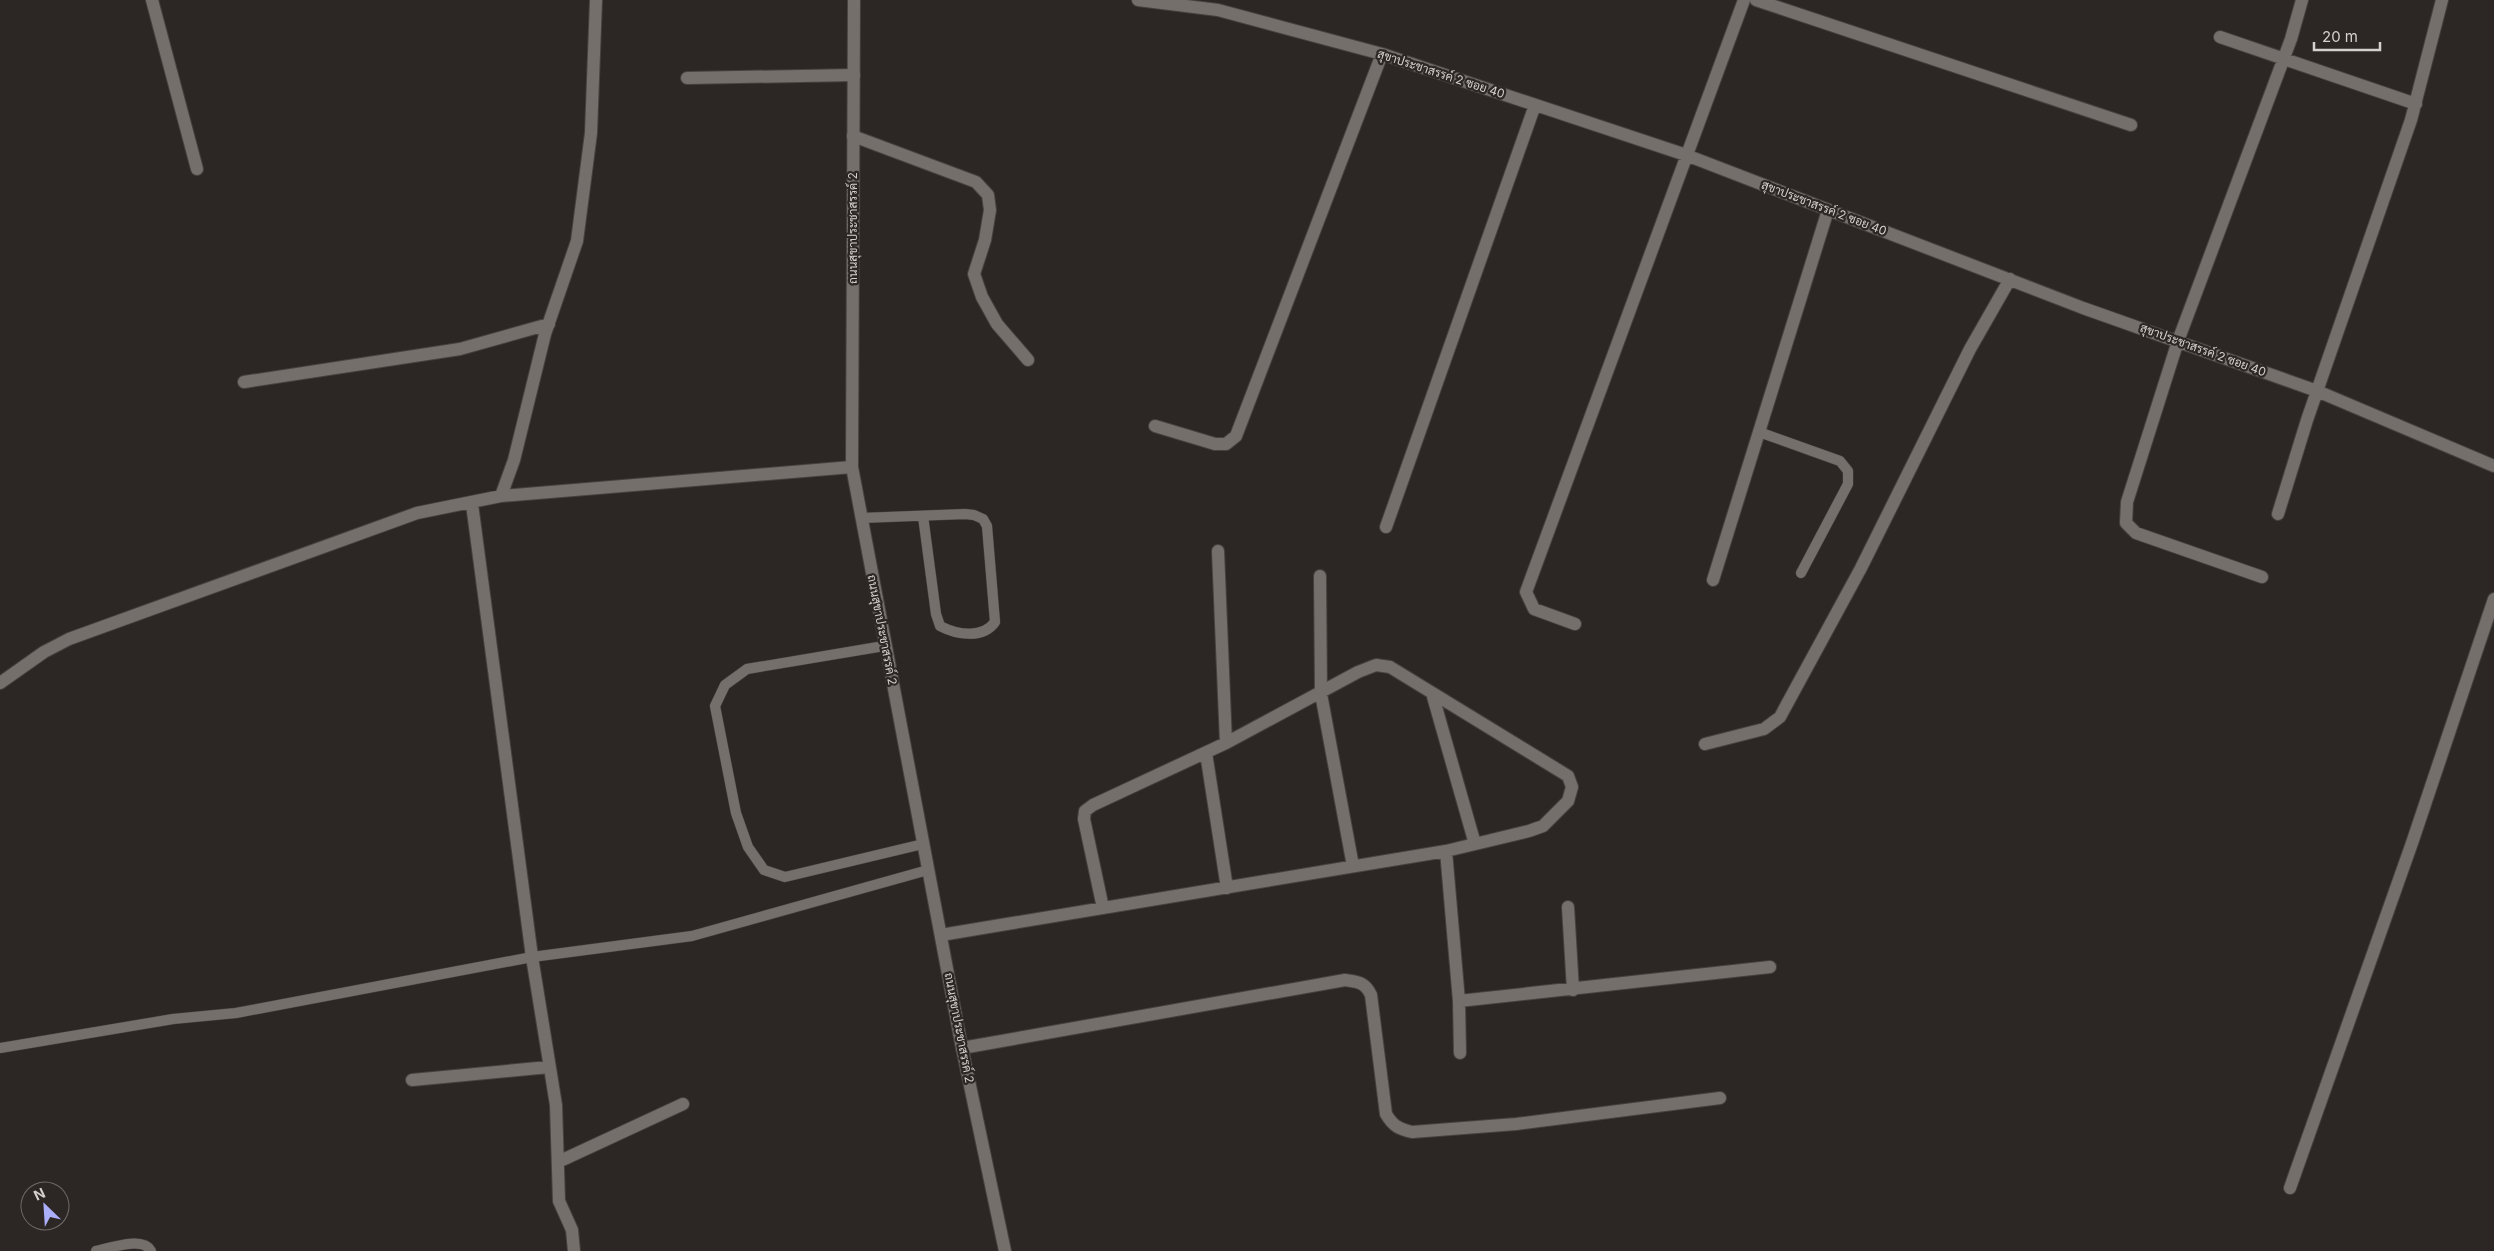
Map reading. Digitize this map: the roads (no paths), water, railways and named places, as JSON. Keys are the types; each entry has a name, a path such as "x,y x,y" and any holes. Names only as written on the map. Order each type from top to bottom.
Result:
{"street":[{"path":"152,0 197,169"},
{"path":"501,496 514,460 548,324 577,241 591,133 596,0"},
{"name":"ถนนสุขาประชาสรรค์ 2","path":"854,0 852,467 884,646 962,1048 1005,1251"},
{"name":"สุขาประชาสรรค์ 2 ซอย 40","path":"1138,0 1218,10 1382,54 1686,156 2178,342 2317,390 2494,466"},
{"path":"1575,624 1534,610 1526,592 1744,0"},
{"path":"1756,0 2131,125"},
{"path":"2262,577 2136,533 2126,523 2127,502 2178,342 2284,57 2302,0"},
{"path":"2278,514 2317,390 2416,104 2442,0"},
{"path":"2220,36 2416,104"},
{"path":"1155,426 1215,444 1226,444 1236,436 1382,54"},
{"path":"687,78 854,75"},
{"path":"1386,527 1535,105"},
{"path":"853,136 976,182 988,195 990,210 985,240 974,274 982,297 997,324 1028,360"},
{"path":"1713,580 1828,210"},
{"path":"1705,744 1764,729 1780,717 1861,568 1970,349 2010,279"},
{"path":"244,382 460,349 548,324"},
{"path":"0,683 44,652 69,639 417,514 472,504 501,496 852,467"},
{"path":"472,504 532,957 556,1105 560,1201 572,1230 574,1251"},
{"path":"1218,552 1226,743"},
{"path":"1320,576 1320,694 1353,866"},
{"path":"2290,1188 2415,834 2494,599"},
{"path":"941,935 1446,851 1543,826 1568,800 1572,787 1568,776 1390,667 1376,665 1358,672 1226,743 1093,805 1086,811 1084,819 1103,908"},
{"path":"1432,693 1474,844"},
{"path":"1206,752 1227,888"},
{"path":"1446,851 1459,1002 1460,1053"},
{"path":"1568,907 1573,990"},
{"path":"1459,1002 1770,967"},
{"path":"962,1048 1345,980 1360,982 1367,987 1371,995 1386,1114 1392,1123 1400,1129 1412,1132 1516,1124 1720,1098"},
{"path":"412,1080 550,1066"},
{"path":"558,1162 683,1104"}],"lane":[{"path":"1759,432 1840,461 1848,471 1848,484 1801,573"},
{"path":"861,518 974,514 983,519 987,526 995,622 990,630 983,633 951,632 940,626 936,614 923,516"},
{"path":"884,646 747,669 725,686 715,706 724,754 736,813 748,848 764,870 785,878 923,844"},
{"path":"0,1048 173,1019 236,1013 532,957 692,936 928,870"},
{"path":"96,1251 140,1243 149,1247 151,1251"}]}
